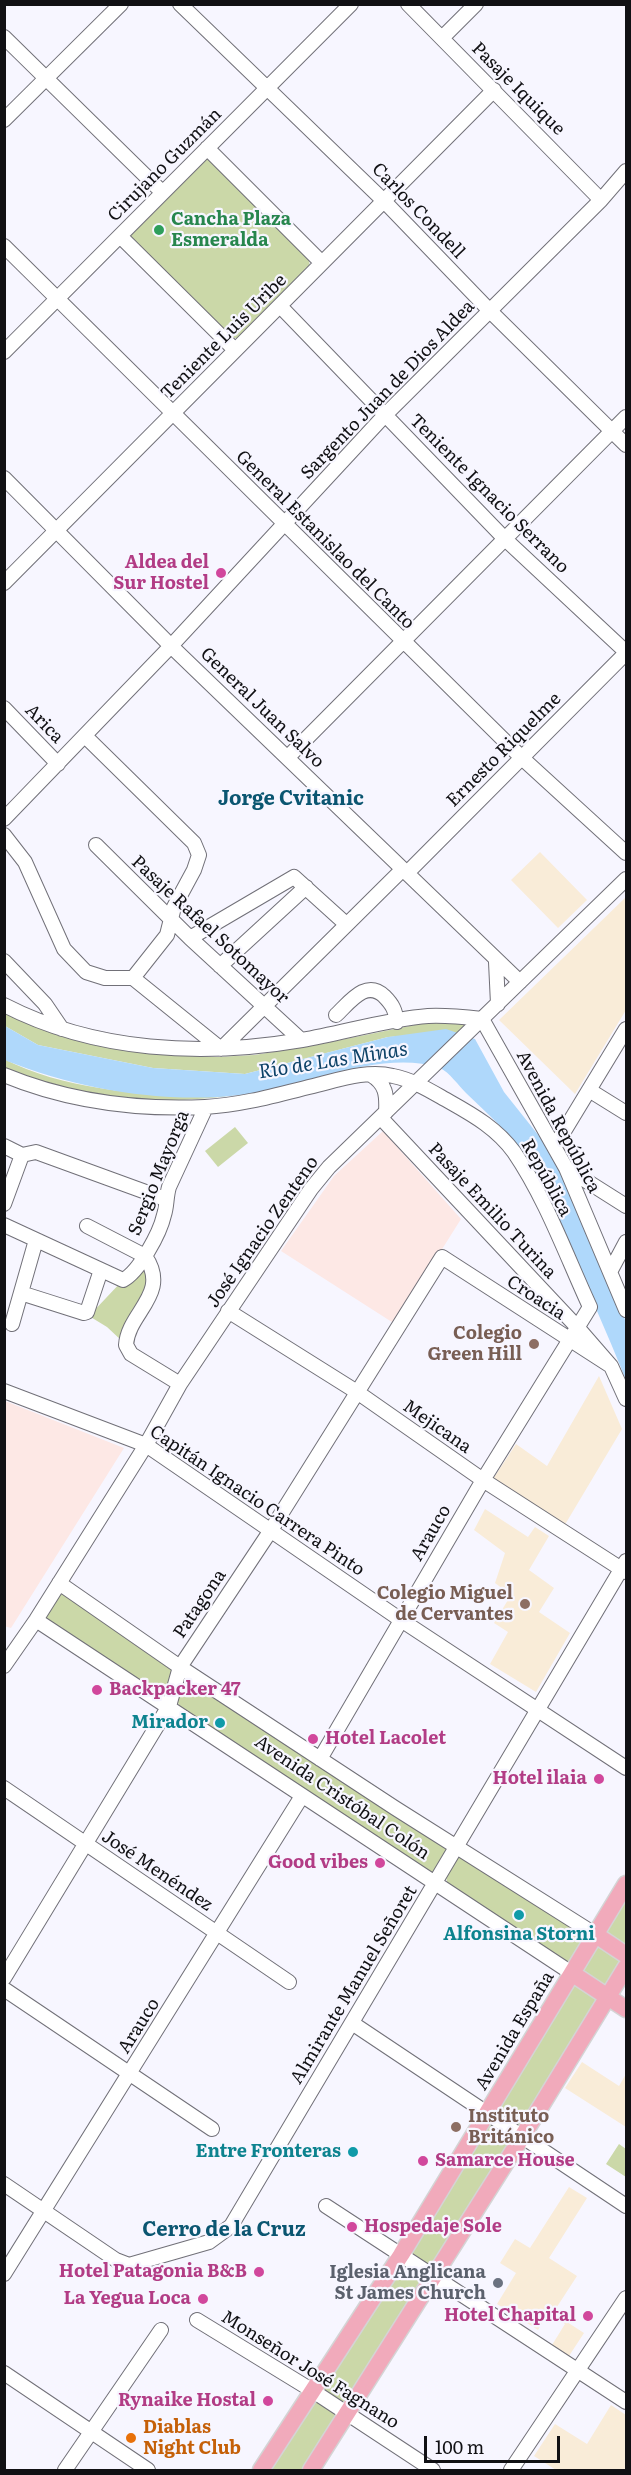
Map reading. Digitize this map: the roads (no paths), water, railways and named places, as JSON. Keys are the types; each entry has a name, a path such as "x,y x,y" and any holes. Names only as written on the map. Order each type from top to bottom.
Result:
{"main road":[{"name":"Avenida España","path":"261,2470 401,2255 627,1884"},
{"name":"Avenida Cristóbal Colón","path":"596,1935 627,1955"},
{"path":"311,2470 627,1967"},
{"name":"Avenida Cristóbal Colón","path":"573,1974 627,2009"}],"street":[{"path":"4,120 121,4"},
{"name":"Carlos Condell","path":"180,4 268,86 384,201 489,311 627,445"},
{"name":"Cirujano Guzmán","path":"4,352 351,4"},
{"name":"Pasaje Iquique","path":"408,4 601,200"},
{"path":"442,38 476,4"},
{"path":"4,37 162,192"},
{"name":"Teniente Luis Uribe","path":"4,584 494,90"},
{"path":"207,148 322,263"},
{"name":"Sargento Juan de Dios Aldea","path":"4,819 171,646 385,415 601,200 627,171"},
{"path":"120,236 236,350"},
{"name":"General Estanislao del Canto","path":"4,246 59,298 172,414 403,642 522,758 627,854"},
{"name":"Teniente Ignacio Serrano","path":"280,306 506,539 627,652"},
{"path":"288,758 627,417"},
{"name":"General Juan Salvo","path":"4,477 171,646 519,982"},
{"name":"Ernesto Riquelme","path":"221,1049 346,924 405,871 522,758 627,652"},
{"name":"Arica","path":"4,708 58,764"},
{"path":"84,736 194,843 199,855 194,870 174,906 167,935 133,978"},
{"path":"4,836 25,861 64,949 86,972 95,976 133,978 221,1049"},
{"name":"Pasaje Rafael Sotomayor","path":"96,845 171,920 301,1040"},
{"path":"190,938 294,877 346,924"},
{"name":"José Ignacio Zenteno","path":"4,1666 36,1620 146,1445 180,1384 311,1189 329,1167 422,1080 519,982 627,879"},
{"path":"220,966 306,887"},
{"path":"4,961 45,1004 62,1029"},
{"path":"496,962 498,1004"},
{"path":"336,1015 364,990 373,989 394,1007 397,1022"},
{"path":"4,1005 33,1019 62,1029 119,1043 221,1049 301,1040 426,1016 478,1023"},
{"name":"Avenida República","path":"478,1023 555,1146 627,1310"},
{"path":"555,1146 626,1033"},
{"path":"4,1075 59,1093 120,1105 206,1107 252,1101 371,1074 422,1080"},
{"path":"371,1074 380,1080 387,1094 384,1115"},
{"name":"República","path":"422,1080 477,1116 513,1151 540,1196 590,1307 578,1328"},
{"path":"589,1090 627,1113"},
{"name":"Sergio Mayorga","path":"101,1270 123,1280 129,1277 145,1256 164,1217 165,1199 206,1107"},
{"name":"Pasaje Emilio Turina","path":"384,1115 610,1366"},
{"path":"4,1146 22,1155 36,1152 165,1199"},
{"path":"4,1204 8,1181 22,1155"},
{"path":"566,1168 627,1206"},
{"path":"4,1225 101,1270 87,1312 84,1313 21,1293"},
{"path":"87,1226 145,1256 150,1263 153,1278 152,1292 128,1334 126,1345 131,1353 180,1384"},
{"path":"12,1324 36,1240"},
{"path":"610,1272 627,1242"},
{"name":"Croacia","path":"442,1257 610,1366"},
{"name":"Patagona","path":"4,1978 169,1706 180,1666 271,1530 442,1257"},
{"name":"Mejicana","path":"228,1311 357,1392 483,1480 625,1567"},
{"name":"Arauco","path":"320,1759 483,1480 578,1328"},
{"path":"610,1366 627,1399"},
{"name":"Capitán Ignacio Carrera Pinto","path":"4,1391 146,1445 401,1620 627,1768"},
{"name":"Almirante Manuel Señoret","path":"45,2212 116,2260 129,2265 209,2242 231,2226 625,1567"},
{"name":"Avenida Cristóbal Colón","path":"59,1583 320,1759 596,1935"},
{"name":"Avenida Cristóbal Colón","path":"36,1620 573,1974"},
{"name":"José Menéndez","path":"4,1788 289,1982"},
{"name":"Arauco","path":"4,2274 45,2212 302,1796"},
{"path":"4,1989 212,2128"},
{"path":"352,2023 627,2206"},
{"path":"4,2184 45,2212"},
{"path":"326,2206 627,2402"},
{"path":"511,2470 627,2298"},
{"name":"Monseñor José Fagnano","path":"197,2320 313,2391 433,2470"},
{"path":"65,2470 161,2330"},
{"path":"4,2373 148,2470"}],"water":[{"name":"Río de Las Minas","path":"5,1026 38,1045 153,1068 245,1074 388,1037 446,1029 475,1039 504,1092 543,1141 556,1162 582,1218 626,1322 626,1380 537,1176 504,1130 440,1068 418,1063 394,1063 344,1070 248,1094 188,1098 157,1096 64,1080 7,1061 5,1059"}],"place":[{"name":"Cancha Plaza Esmeralda","path":"159,230"},
{"name":"Aldea del Sur Hostel","path":"221,573"},
{"name":"Colegio Green Hill","path":"534,1344"},
{"name":"Colegio Miguel de Cervantes","path":"525,1604"},
{"name":"Backpacker 47","path":"97,1690"},
{"name":"Mirador","path":"220,1723"},
{"name":"Hotel Lacolet","path":"313,1739"},
{"name":"Hotel ilaia","path":"599,1779"},
{"name":"Good vibes","path":"380,1863"},
{"name":"Alfonsina Storni","path":"519,1915"},
{"name":"Instituto Británico","path":"456,2127"},
{"name":"Entre Fronteras","path":"353,2152"},
{"name":"Samarce House","path":"423,2161"},
{"name":"Hospedaje Sole","path":"352,2227"},
{"name":"Hotel Patagonia B&B","path":"259,2272"},
{"name":"Iglesia Anglicana St James Church","path":"498,2283"},
{"name":"La Yegua Loca","path":"203,2299"},
{"name":"Hotel Chapital","path":"588,2316"},
{"name":"Rynaike Hostal","path":"268,2401"},
{"name":"Diablas Night Club","path":"131,2438"}],"district":[{"name":"Jorge Cvitanic","path":"291,799"},
{"name":"Cerro de la Cruz","path":"224,2230"}]}
